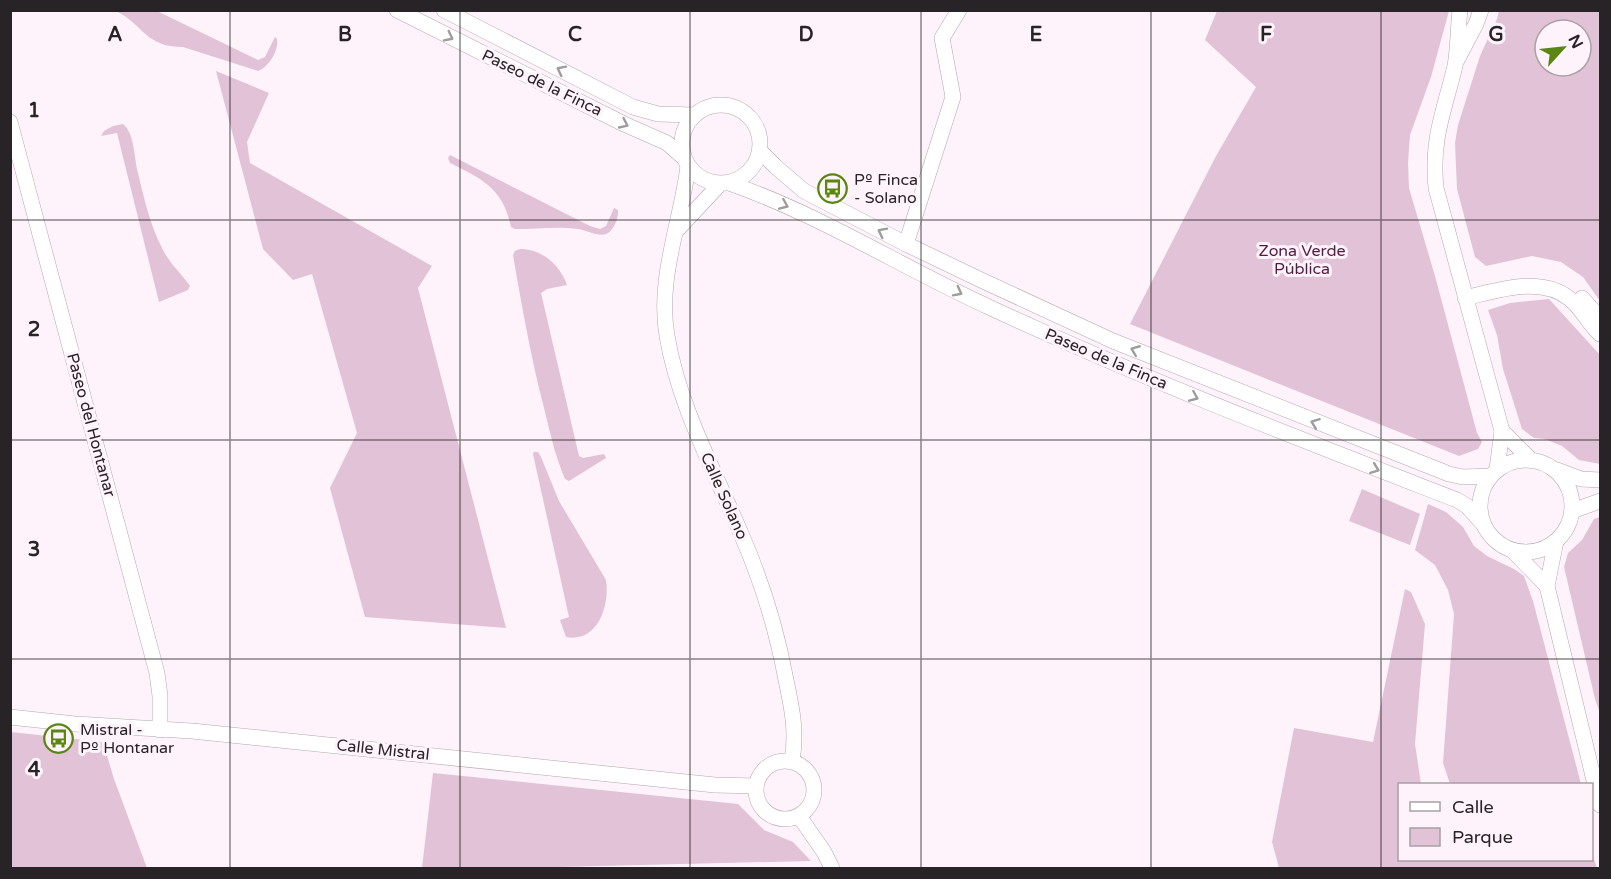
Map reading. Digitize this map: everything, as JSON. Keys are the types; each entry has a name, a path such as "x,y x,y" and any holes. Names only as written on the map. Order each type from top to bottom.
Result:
{"street":[{"name":"Paseo de la Finca","path":"397,10 667,143 686,162"},
{"name":"Paseo de la Finca","path":"444,10 633,107 658,114 694,115"},
{"path":"906,244 953,97 942,38 959,10"},
{"path":"1460,10 1455,63 1437,129 1434,168 1436,188 1502,431 1494,473"},
{"path":"1455,63 1481,10"},
{"path":"676,231 725,184 744,177 755,166 761,152 759,132 749,115 731,105 711,105 694,115 685,127 682,142 686,162 702,179 725,184"},
{"name":"Paseo del Hontanar","path":"10,122 158,673 160,730"},
{"name":"Paseo de la Finca","path":"761,152 804,191 906,244 1113,341 1449,474 1463,477 1494,473"},
{"name":"Calle Solano","path":"686,162 684,198 666,280 665,316 672,362 689,414 743,538 765,600 783,663 795,724 792,761"},
{"name":"Paseo de la Finca","path":"725,184 796,210 989,308 1114,363 1295,439 1457,500 1467,506 1484,525"},
{"path":"1464,293 1512,279 1541,278 1568,286 1600,318"},
{"path":"1464,293 1512,288 1546,288 1558,291 1570,299 1600,334"},
{"path":"1502,431 1530,459"},
{"path":"1547,586 1513,551 1496,542 1484,525 1480,513 1483,487 1494,473 1507,463 1530,459 1581,478 1600,480"},
{"path":"1513,551 1536,552 1547,548 1556,542 1570,523 1571,495 1565,481 1555,469"},
{"path":"1572,511 1600,501"},
{"path":"1556,542 1547,586 1600,805"},
{"name":"Calle Mistral","path":"10,717 192,731 715,784 756,786"},
{"path":"780,760 792,761 803,766 811,774 815,786 814,798 809,808 799,816 787,819 774,817 764,810 757,799 756,786 760,774 768,765 780,760"},
{"path":"799,816 824,852 832,868"}],"green space":[{"path":"116,11 157,11 258,60 265,57 275,37 277,43 275,53 269,62 258,71 183,47 160,43"},
{"name":"Zona Verde Pública","path":"1217,11 1449,11 1431,77 1410,135 1409,188 1477,433 1482,442 1478,449 1459,456 1130,324 1216,156 1256,87 1205,40"},
{"path":"1499,11 1600,11 1600,301 1583,277 1561,262 1532,256 1486,266 1475,257 1457,189 1455,143 1458,125 1480,56"},
{"path":"216,71 269,93 247,142 250,163 432,266 418,288 506,628 365,617 330,488 357,433 312,274 293,280 263,249"},
{"path":"123,124 132,140 145,202 158,239 168,258 190,286 188,290 159,302 117,133 101,136 104,131 113,126"},
{"path":"450,155 590,226 600,229 606,226 614,208 618,210 615,224 609,232 603,235 570,228 515,229 511,227 503,203 490,186 450,163 448,158"},
{"path":"520,249 543,255 560,271 567,285 547,289 541,293 579,456 583,458 604,454 606,458 569,481 565,479 556,453 539,389 513,255"},
{"path":"1549,299 1600,355 1600,464 1579,460 1562,446 1545,439 1534,438 1522,429 1503,369 1497,335 1488,310 1510,303"},
{"path":"534,452 538,452 541,457 559,501 606,580 606,600 600,620 586,634 577,637 566,637 560,620 569,617"},
{"path":"1362,489 1420,514 1410,545 1349,521"},
{"path":"1428,504 1446,512 1463,527 1474,546 1487,556 1524,576 1533,601 1581,783 1450,783 1443,763 1454,614 1448,590 1435,565 1415,550"},
{"path":"1600,517 1600,713 1564,567 1568,553 1582,540 1594,519"},
{"path":"1405,589 1411,592 1425,624 1415,744 1421,783 1398,783 1398,861 1593,861 1593,856 1597,868 1279,868 1272,842 1294,728 1373,742"},
{"path":"11,732 103,742 114,779 147,868 11,868"},
{"path":"433,773 738,804 764,830 793,842 811,861 422,868"}],"place":[{"name":"Pº Finca - Solano","path":"833,189"},
{"name":"Mistral - Pº Hontanar","path":"59,739"}]}
